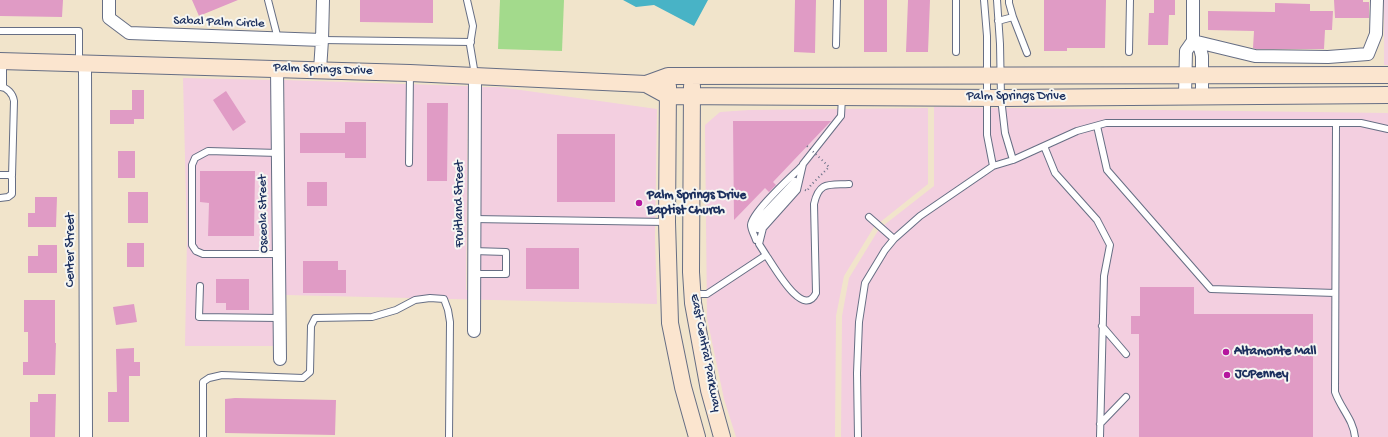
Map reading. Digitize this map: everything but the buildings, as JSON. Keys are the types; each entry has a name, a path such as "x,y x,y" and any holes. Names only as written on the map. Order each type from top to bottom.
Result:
{"main road":[{"name":"Palm Springs Drive","path":"1,61 410,73 646,84 668,76 994,77 1388,74"},
{"name":"East Central Parkway","path":"668,76 667,274 670,323 683,387 697,437"},
{"name":"East Central Parkway","path":"692,77 691,240 694,310 709,390 722,437"},
{"name":"Palm Springs Drive","path":"646,84 668,96 994,98 1388,94"}],"street":[{"name":"Sabal Palm Circle","path":"109,0 109,18 129,34 322,40"},
{"path":"320,70 323,0"},
{"path":"1185,96 1186,51 1193,41 1193,0"},
{"path":"1193,41 1255,56 1328,57 1368,54 1376,34 1377,0"},
{"path":"1193,41 1200,48 1203,75 1202,96"},
{"name":"Center Street","path":"82,63 86,437"},
{"name":"Osceola Street","path":"277,69 280,359"},
{"name":"Fruitland Street","path":"474,331 473,219 475,76"}],"lane":[{"path":"268,0 278,38"},
{"path":"467,0 472,26 471,42 475,76"},
{"path":"836,45 837,0"},
{"path":"956,0 956,52"},
{"path":"984,0 994,77 994,98 1013,160"},
{"path":"993,166 987,135 994,98 994,77 999,24 996,0"},
{"path":"1010,0 1009,3 1013,17 1027,53"},
{"path":"1129,52 1130,0"},
{"path":"987,28 1013,17"},
{"path":"0,31 79,31 82,63"},
{"path":"322,40 471,42"},
{"path":"0,198 8,198 12,194 14,101 10,92 2,87 1,61"},
{"path":"408,163 410,73"},
{"path":"842,97 841,116 818,143 803,164 756,214 751,226 756,239 766,255 795,295 802,300 807,301 814,298 816,293 814,204 816,195 825,185 849,184"},
{"path":"858,437 857,373 859,322 865,283 885,250 894,239 920,216 993,166 1013,160 1078,131 1106,123 1361,123 1388,129"},
{"path":"1336,123 1335,392 1338,402 1346,412 1354,427 1355,437"},
{"path":"1097,126 1107,170 1211,289 1335,292"},
{"path":"1044,146 1055,173 1097,220 1110,245 1104,276 1100,437"},
{"path":"278,152 208,151 195,158 192,165 192,245 196,251 203,254 279,254"},
{"path":"756,239 763,228 797,190 803,164"},
{"path":"0,175 12,176"},
{"path":"756,239 757,221 800,175"},
{"path":"869,217 894,239"},
{"path":"473,219 667,222"},
{"path":"473,251 506,252 506,274 474,274"},
{"path":"693,294 707,294 766,255"},
{"path":"200,286 199,316 280,318"},
{"path":"203,437 203,382 209,378 222,375 303,378 310,372 311,326 315,318 372,316 396,310 415,300 430,298 444,300 448,310 450,322 449,437"},
{"path":"1102,326 1126,354"},
{"path":"1100,424 1126,396"}],"path":[{"path":"807,146 820,159"}],"shaded area":[{"path":"1384,0 1388,0 1388,65 1384,65"},
{"path":"183,78 271,80 273,346 185,346 187,238"},
{"path":"284,80 468,86 466,290 480,290 481,87 499,87 657,109 655,238 657,304 286,295"},
{"name":"Altamonte Mall","path":"934,107 1388,113 1388,437 841,437 842,316 849,278 879,229 934,186"},
{"path":"928,108 928,184 874,227 844,276 836,316 835,437 736,437 724,399 707,318 705,125 720,112 749,110"}],"green space":[{"path":"500,0 564,0 562,51 498,49"}],"water":[{"path":"623,0 708,0 694,26 654,5 636,7"}],"place":[{"name":"Palm Springs Drive Baptist Church","path":"639,203"},
{"name":"Altamonte Mall","path":"1226,352"},
{"name":"JCPenney","path":"1227,375"}]}
